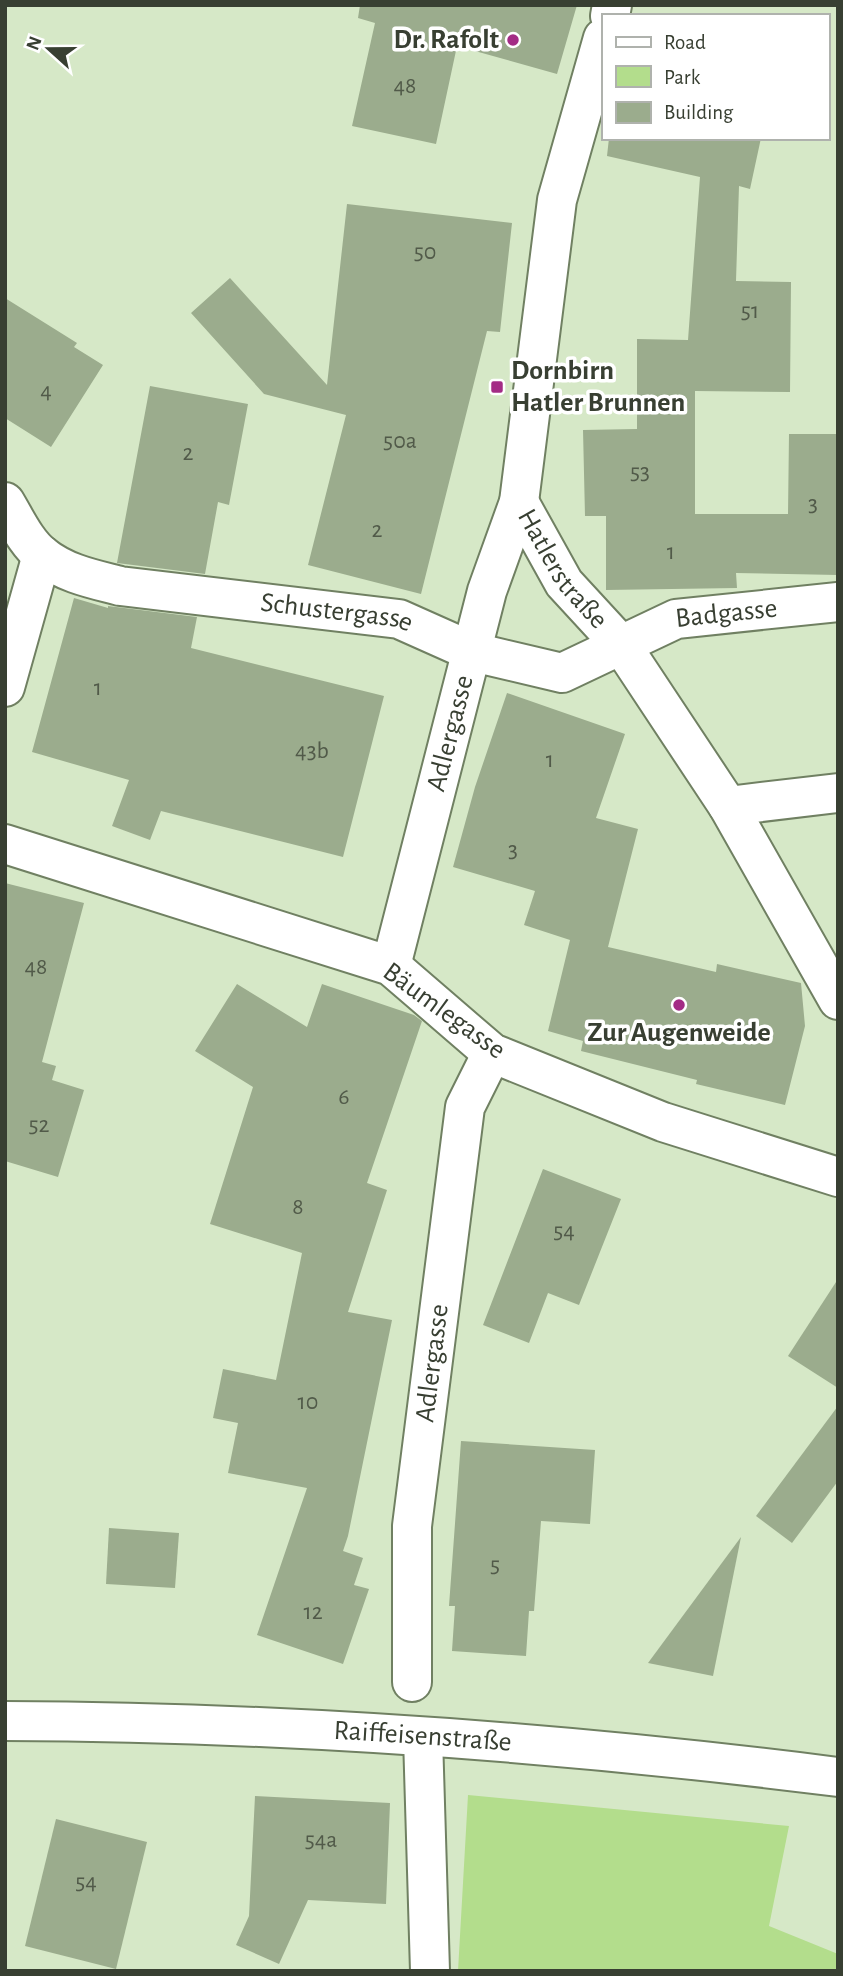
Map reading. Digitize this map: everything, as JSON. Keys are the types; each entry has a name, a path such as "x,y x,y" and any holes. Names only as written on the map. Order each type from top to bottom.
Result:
{"street":[{"name":"Hatlerstraße","path":"602,42 557,200 519,502 564,583 622,646 728,806 838,1000"},
{"name":"Schustergasse","path":"5,502 26,537 42,555 77,576 120,586 399,619 473,652 562,673 622,646"},
{"name":"Adlergasse","path":"391,967 487,591 519,502"},
{"path":"5,687 42,555"},
{"name":"Badgasse","path":"622,646 676,619 838,602"},
{"path":"728,806 838,793"},
{"name":"Bäumlegasse","path":"5,844 391,967 492,1053 663,1122 838,1177"},
{"name":"Adlergasse","path":"412,1682 412,1526 465,1107 492,1053"},
{"name":"Raiffeisenstraße","path":"5,1721 188,1725 423,1737 579,1748 838,1777"},
{"path":"423,1737 430,1971"}],"green space":[{"path":"468,1795 789,1826 769,1926 838,1954 838,1971 458,1971"}],"building":[{"path":"360,5 577,5 557,74 457,46 436,144 352,126 375,23 358,18"},
{"path":"609,140 761,140 750,189 739,186 736,281 791,282 790,392 695,391 695,514 788,514 789,434 838,434 838,575 736,573 737,588 606,590 606,516 585,516 583,430 637,429 637,339 688,340 700,177 607,156"},
{"path":"347,204 512,223 500,332 487,331 421,594 308,565 346,415 264,394 191,313 230,278 327,385"},
{"path":"5,298 77,343 74,347 103,365 51,447 5,418"},
{"path":"150,386 248,404 229,505 218,502 205,574 117,563"},
{"path":"74,598 108,608 197,617 191,648 384,696 343,857 161,811 150,840 112,826 129,780 32,752"},
{"path":"507,693 625,734 596,818 638,829 608,947 716,972 717,964 801,983 805,1026 785,1105 696,1084 697,1080 581,1051 583,1041 548,1031 570,940 524,925 535,891 453,867 475,787"},
{"path":"5,883 84,903 42,1062 56,1066 52,1080 84,1090 58,1177 5,1161"},
{"path":"237,984 307,1027 322,984 414,1015 422,1021 367,1183 387,1190 348,1312 392,1320 343,1551 363,1558 354,1585 369,1589 343,1664 257,1635 307,1488 228,1473 238,1423 213,1418 223,1369 276,1380 302,1253 210,1224 253,1087 195,1051"},
{"path":"543,1169 621,1199 579,1305 548,1293 529,1343 483,1325"},
{"path":"838,1279 838,1388 788,1356"},
{"path":"838,1406 838,1481 792,1543 756,1516"},
{"path":"461,1441 595,1450 590,1524 541,1521 534,1611 529,1611 526,1656 452,1651 455,1606 449,1606"},
{"path":"109,1528 179,1533 175,1588 106,1584"},
{"path":"741,1537 713,1676 648,1663"},
{"path":"255,1796 390,1803 386,1904 308,1900 279,1964 236,1945 249,1916"},
{"path":"56,1819 147,1842 116,1969 25,1946"}],"place":[{"name":"Dr. Rafolt","path":"513,40"},
{"name":"Dornbirn Hatler Brunnen","path":"497,387"},
{"name":"Zur Augenweide","path":"679,1005"}]}
